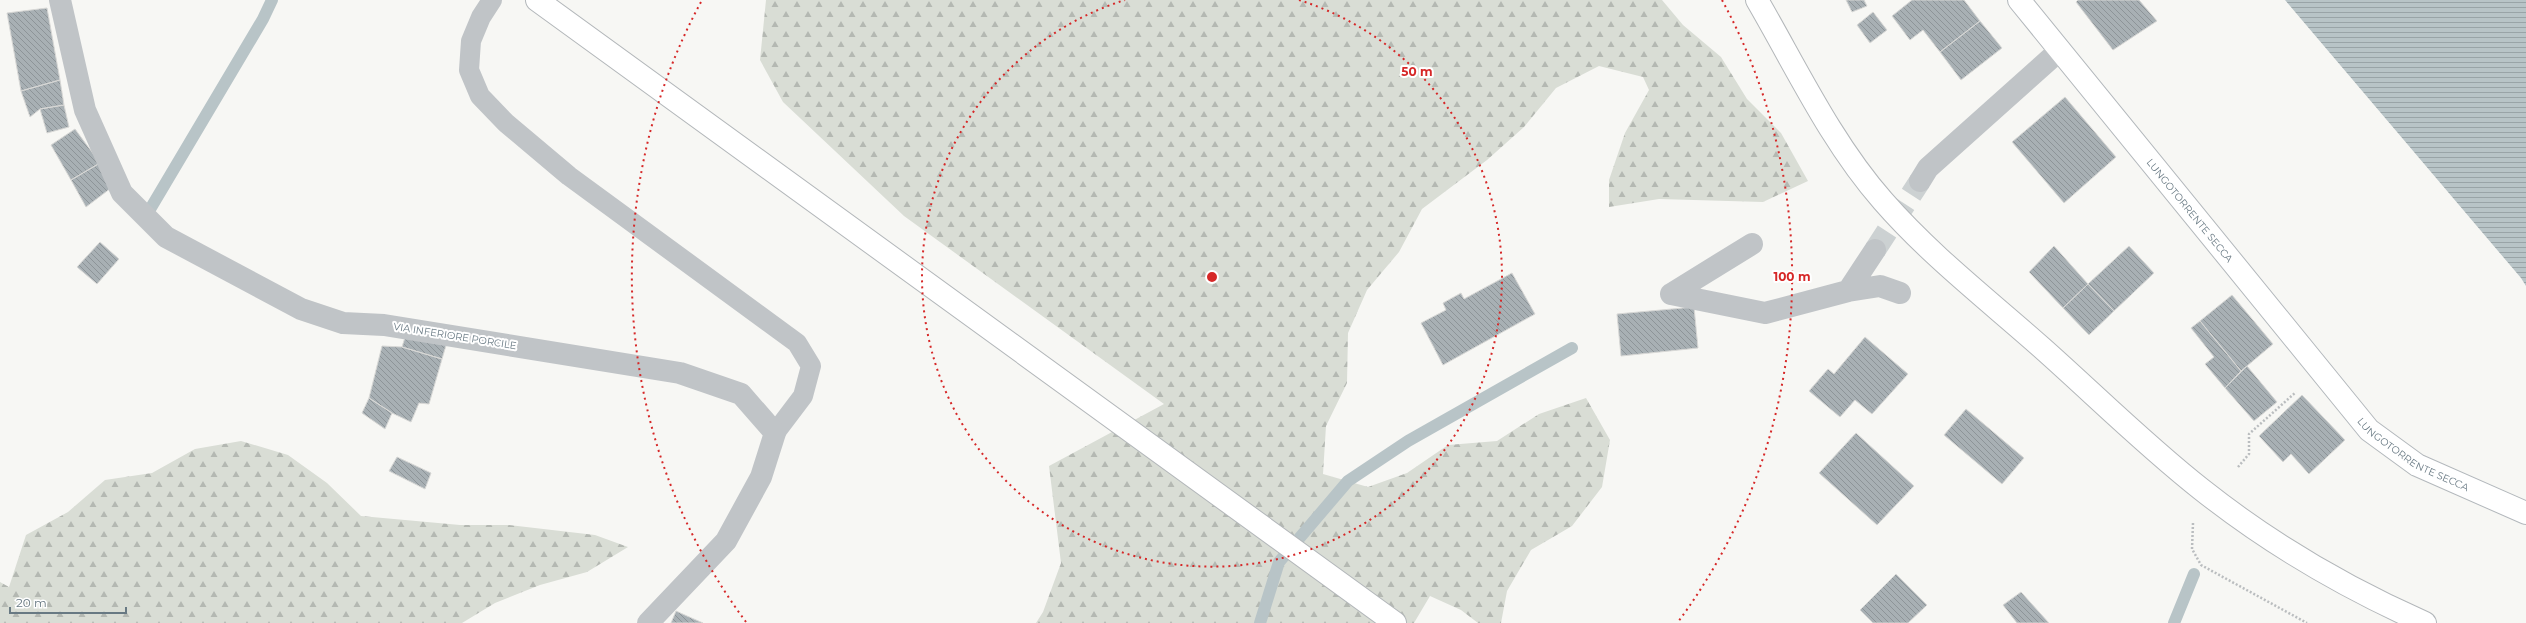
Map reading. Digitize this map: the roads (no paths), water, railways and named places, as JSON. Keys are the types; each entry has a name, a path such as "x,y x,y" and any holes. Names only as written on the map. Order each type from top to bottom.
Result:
{"main road":[{"path":"537,0 1058,380 1395,623"},
{"path":"1757,0 1831,128 1860,172 1883,202 1934,252 2209,495 2269,539 2318,568 2425,623"},
{"name":"LUNGOTORRENTE SECCA","path":"2020,0 2369,430 2395,451 2439,476 2526,513"}],"street":[{"name":"VIA INFERIORE PORCILE","path":"60,0 85,110 122,193 166,237 301,309 343,323 384,325 680,373 741,394 775,433"},
{"path":"1920,181 1928,168 2060,50"},
{"path":"1752,244 1671,294 1765,313 1848,291 1880,286 1900,293"},
{"path":"1848,291 1875,250"},
{"path":"648,623 726,542 761,477 775,433"}],"lane":[{"path":"492,0 481,17 470,41 469,70 480,96 506,123 569,176 797,343 812,366 803,396 775,433"}],"waterway":[{"path":"149,211 263,19 272,0"},
{"path":"1260,623 1279,562 1348,481 1408,441 1572,348"},
{"path":"2174,623 2194,574"}],"tunnel":[{"path":"1875,250 1920,181"}]}
